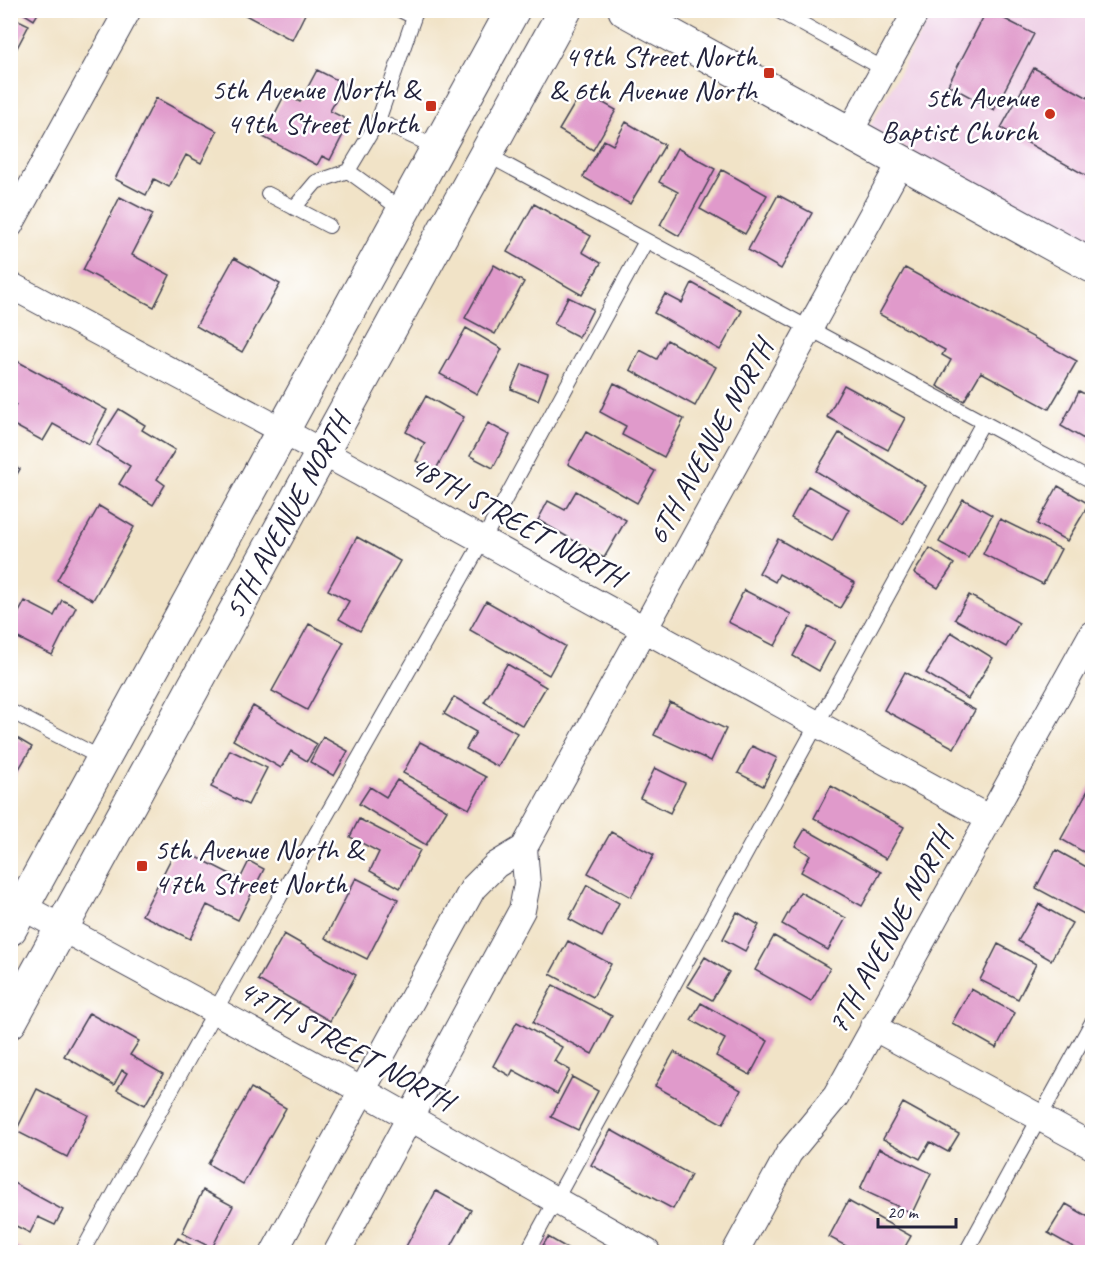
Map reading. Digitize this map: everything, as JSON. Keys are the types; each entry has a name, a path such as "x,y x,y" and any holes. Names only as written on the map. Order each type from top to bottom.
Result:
{"main road":[{"name":"5TH AVENUE NORTH","path":"15,912 103,759 513,10"},
{"name":"5TH AVENUE NORTH","path":"10,1022 565,10"},
{"path":"643,15 849,133 1092,266"}],"street":[{"path":"10,225 128,10"},
{"path":"849,133 916,10"},
{"name":"6TH AVENUE NORTH","path":"274,1252 473,888 496,865 524,848 901,162"},
{"name":"48TH STREET NORTH","path":"10,285 322,452 990,819"},
{"name":"7TH AVENUE NORTH","path":"735,1252 789,1153 836,1096 1092,634"},
{"path":"337,1252 522,910 527,884 524,848"},
{"name":"47TH STREET NORTH","path":"15,912 62,928 410,1117 647,1252"},
{"path":"873,1027 1092,1146"}],"lane":[{"path":"294,208 316,182 348,171 378,121 414,17 400,10"},
{"path":"777,10 884,69"},
{"path":"378,121 438,148"},
{"path":"486,154 1092,481"},
{"path":"348,171 403,211"},
{"path":"268,194 329,226"},
{"path":"82,1252 215,1011 483,540 646,241"},
{"path":"527,1252 983,422"},
{"path":"10,711 103,759"},
{"path":"966,1252 1092,1022"}],"shaded area":[{"path":"933,11 1092,11 1092,251 869,128"}],"building":[{"path":"18,10 40,10 34,20"},
{"path":"236,10 307,10 292,40"},
{"path":"987,10 1034,34 994,110 948,85"},
{"path":"10,16 29,25 10,61"},
{"name":"5th Avenue Baptist Church","path":"1034,68 1092,100 1092,179 1001,128"},
{"path":"317,70 345,84 330,111 350,121 330,160 322,156 317,165 263,137 285,94 300,102"},
{"path":"582,91 616,110 593,150 559,130"},
{"path":"156,98 217,131 201,163 186,155 169,187 154,179 146,195 115,179"},
{"path":"626,122 665,145 630,204 583,177 604,140 613,145"},
{"path":"677,148 715,169 679,236 660,225 678,192 659,182"},
{"path":"722,170 767,195 745,234 700,209"},
{"path":"778,195 812,213 781,269 748,250"},
{"path":"120,197 153,214 132,255 170,275 154,307 83,270"},
{"path":"534,204 591,236 582,252 601,263 582,295 507,252"},
{"path":"234,258 280,284 242,352 196,326"},
{"path":"494,265 524,282 495,334 465,318"},
{"path":"905,268 1077,361 1049,409 981,372 964,401 937,386 951,360 942,355 945,350 879,314"},
{"path":"692,283 742,311 720,350 654,313 665,294 682,303"},
{"path":"568,297 593,309 579,337 554,324"},
{"path":"466,328 502,349 477,394 440,374"},
{"path":"667,340 716,367 695,406 630,370 640,350 657,359"},
{"path":"15,360 107,410 89,444 53,424 43,441 10,423 10,414 16,405 10,402 10,369"},
{"path":"522,364 548,374 538,400 511,389"},
{"path":"614,383 684,419 664,457 622,435 626,426 600,412"},
{"path":"844,385 905,418 888,450 827,417"},
{"path":"1079,391 1092,398 1091,443 1061,426"},
{"path":"426,396 464,417 435,471 416,461 425,443 406,432"},
{"path":"119,409 145,425 142,430 175,450 157,479 165,485 153,505 119,484 130,466 96,445"},
{"path":"488,423 510,435 493,468 470,456"},
{"path":"586,432 655,471 637,503 568,464"},
{"path":"839,433 926,486 903,524 816,471"},
{"path":"10,464 20,469 10,486"},
{"path":"808,486 849,509 832,541 791,518"},
{"path":"1058,486 1089,504 1067,541 1037,524"},
{"path":"576,491 626,520 604,558 538,520 548,501 565,510"},
{"path":"963,499 992,515 968,558 939,542"},
{"path":"99,506 134,527 93,600 57,580"},
{"path":"1000,519 1061,549 1043,584 983,554"},
{"path":"357,537 400,561 360,631 339,619 349,601 328,590"},
{"path":"778,539 855,583 840,608 779,574 775,582 759,573"},
{"path":"930,548 954,564 938,588 914,573"},
{"path":"744,590 791,614 775,646 728,622"},
{"path":"969,595 1019,623 1006,647 955,619"},
{"path":"62,600 76,607 52,655 10,634 10,629 25,601 54,616"},
{"path":"486,601 565,646 549,675 470,630"},
{"path":"309,624 344,642 307,710 272,691"},
{"path":"809,627 835,641 819,671 793,656"},
{"path":"951,632 993,658 968,699 926,673"},
{"path":"507,664 546,687 523,726 484,702"},
{"path":"905,672 975,710 954,748 884,710"},
{"path":"454,697 517,733 498,767 466,749 476,732 444,714"},
{"path":"670,702 726,729 711,761 654,735"},
{"path":"253,706 317,744 307,761 291,751 281,768 233,740"},
{"path":"10,734 32,747 10,784"},
{"path":"323,737 348,751 334,776 310,762"},
{"path":"420,742 486,777 469,809 403,773"},
{"path":"752,746 777,758 763,786 738,773"},
{"path":"230,750 267,768 248,805 211,787"},
{"path":"655,768 685,783 670,813 640,798"},
{"path":"397,780 447,810 426,845 359,804 370,787 386,797"},
{"path":"1092,783 1092,857 1061,839"},
{"path":"831,786 904,827 886,859 814,818"},
{"path":"359,819 420,850 400,888 370,871 379,852 350,837"},
{"path":"805,829 881,872 862,906 801,872 810,855 795,846"},
{"path":"611,832 654,855 631,897 588,873"},
{"path":"177,847 240,879 249,861 264,869 238,920 207,905 190,939 142,915"},
{"path":"1056,850 1092,870 1092,903 1086,915 1036,888"},
{"path":"356,878 398,899 367,959 325,938"},
{"path":"587,885 619,903 602,937 569,919"},
{"path":"800,892 846,918 828,950 782,924"},
{"path":"1039,904 1072,923 1051,960 1018,941"},
{"path":"737,912 759,925 745,951 723,939"},
{"path":"284,934 356,975 330,1021 258,980"},
{"path":"774,936 830,968 811,1002 755,970"},
{"path":"568,941 611,964 593,997 550,974"},
{"path":"998,944 1036,964 1018,999 980,980"},
{"path":"705,957 729,972 712,1000 687,986"},
{"path":"553,985 612,1016 592,1054 533,1023"},
{"path":"971,989 1015,1013 996,1048 952,1023"},
{"path":"701,1003 768,1041 750,1075 716,1056 725,1039 691,1020"},
{"path":"89,1013 139,1041 130,1055 163,1074 145,1105 117,1090 127,1073 122,1070 114,1085 64,1056"},
{"path":"517,1022 562,1047 554,1061 570,1070 557,1094 513,1070 510,1076 493,1066"},
{"path":"674,1052 741,1090 723,1124 655,1086"},
{"path":"572,1077 598,1091 578,1130 551,1117"},
{"path":"251,1088 286,1108 243,1184 208,1164"},
{"path":"37,1089 88,1115 67,1157 16,1131"},
{"path":"903,1103 959,1134 948,1152 930,1142 920,1159 883,1139"},
{"path":"611,1130 691,1175 673,1209 591,1165"},
{"path":"879,1148 931,1173 912,1213 860,1189"},
{"path":"10,1181 63,1210 55,1225 38,1217 30,1233 10,1223"},
{"path":"203,1190 233,1206 212,1248 182,1233"},
{"path":"436,1191 471,1210 448,1252 403,1252"},
{"path":"848,1201 911,1236 902,1252 857,1252 829,1237"},
{"path":"1066,1204 1092,1219 1092,1252 1082,1252 1048,1233"},
{"path":"548,1237 574,1252 539,1252"},
{"path":"178,1238 202,1252 169,1252"},
{"path":"10,1244 26,1252 10,1252"}],"place":[{"name":"49th Street North & 6th Avenue North","path":"769,73"},
{"name":"5th Avenue North & 49th Street North","path":"431,106"},
{"name":"5th Avenue Baptist Church","path":"1050,114"},
{"name":"5th Avenue North & 47th Street North","path":"142,866"}]}
